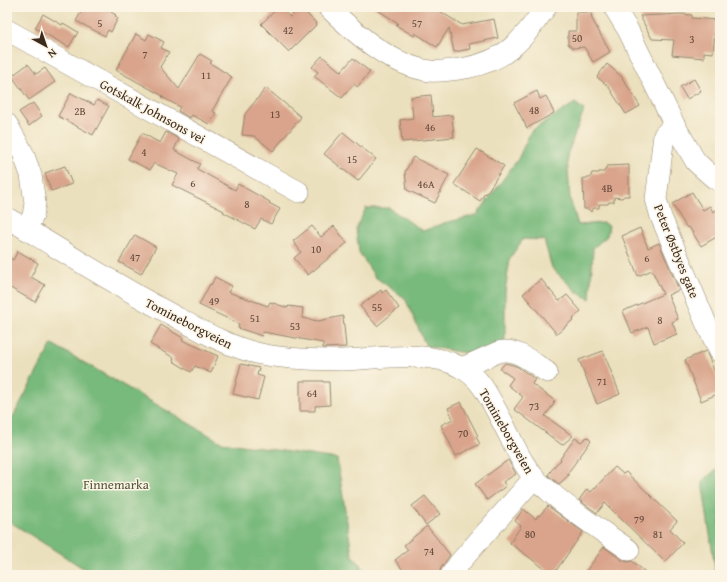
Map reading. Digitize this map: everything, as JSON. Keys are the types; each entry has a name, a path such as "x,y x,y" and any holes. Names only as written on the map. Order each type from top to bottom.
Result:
{"street":[{"path":"328,7 370,44 400,62 430,71 450,71 474,66 495,59 510,49 523,37 546,7"},
{"path":"614,7 628,30 675,126 696,162 714,178 720,181"},
{"name":"Gotskalk Johnsons vei","path":"7,30 299,192"},
{"path":"7,124 23,152 31,175 35,203 33,216 26,229"},
{"name":"Peter Østbyes gate","path":"675,126 664,135 656,199 661,216 706,324 720,352"},
{"name":"Tomineborgveien","path":"7,218 136,296 208,335 237,347 264,355 302,359 343,360 400,356 434,358 457,365 475,377 485,389 521,461 534,478 568,507 629,550"},
{"path":"462,368 498,352 509,350 522,356 547,372"},
{"name":"Tomineborgveien","path":"461,571 534,478"}],"green space":[{"path":"575,103 584,110 567,155 570,199 578,225 603,223 609,226 607,236 593,248 590,299 577,292 552,268 544,240 523,239 510,258 505,292 505,342 480,353 465,353 426,346 405,298 375,277 359,252 356,229 366,208 389,208 423,231 444,223 477,215 518,159 531,131"},
{"name":"Finnemarka","path":"52,344 221,442 337,459 352,554 368,575 94,575 7,520 7,428"},
{"path":"720,467 720,575 713,575 715,568 702,481"}],"building":[{"path":"84,7 102,7 116,15 115,16 118,18 111,32 108,30 105,36 76,21"},
{"path":"279,7 290,17 300,7 317,24 289,52 261,24"},
{"path":"373,7 433,7 462,25 494,19 498,38 469,44 470,49 454,52 449,28 437,47 415,33 414,36 396,25 398,23"},
{"path":"576,12 591,12 592,19 610,52 593,62 584,47 573,48 568,44 568,31 576,31"},
{"path":"43,14 78,32 69,47 35,28"},
{"path":"681,14 692,15 692,18 716,20 713,53 704,52 704,58 672,55 674,40 652,39 640,16"},
{"path":"136,34 146,40 149,34 164,42 161,48 169,52 160,67 179,89 200,54 212,61 210,63 232,77 212,111 216,113 209,124 192,115 190,118 178,111 180,107 116,70"},
{"path":"322,56 341,72 353,58 370,72 357,87 354,84 342,98 314,76 318,72 312,67"},
{"path":"28,64 36,74 45,68 55,82 29,100 12,76"},
{"path":"607,64 621,76 640,106 626,114 608,86 597,77"},
{"path":"694,79 701,91 687,99 680,87"},
{"path":"266,88 301,117 273,151 254,136 242,135 245,114"},
{"path":"537,91 540,99 546,96 554,113 527,128 514,103"},
{"path":"71,93 94,105 97,100 109,106 93,135 58,116"},
{"path":"431,95 433,117 452,115 454,137 402,142 400,120 413,118 411,97"},
{"path":"33,103 42,116 29,126 19,112"},
{"path":"166,132 179,139 174,150 200,164 197,169 235,190 238,184 280,209 271,224 261,219 255,229 223,212 224,211 172,185 178,174 154,163 150,170 128,159 142,133 160,143"},
{"path":"343,132 376,159 358,181 324,154"},
{"path":"477,149 504,166 480,201 454,184"},
{"path":"413,157 449,175 435,203 407,190 405,172"},
{"path":"629,165 629,196 624,196 622,198 614,197 614,202 599,204 599,208 594,208 591,212 588,209 584,209 583,178 590,178 592,173 604,172 607,166"},
{"path":"65,166 72,184 51,191 45,173"},
{"path":"692,192 703,210 710,206 713,212 720,208 720,235 701,246 689,227 687,228 672,204"},
{"path":"312,226 321,237 334,226 347,243 308,275 294,258 301,252 293,241"},
{"path":"640,228 648,248 659,243 679,290 668,295 678,319 672,322 677,334 654,343 648,327 632,333 623,311 663,294 652,270 638,276 622,236"},
{"path":"135,235 156,247 141,274 119,262"},
{"path":"18,251 38,263 31,277 45,285 35,302 7,286 7,256 13,260"},
{"path":"215,277 232,286 228,292 268,306 270,302 288,308 288,306 303,308 302,318 318,321 343,316 346,347 323,348 323,343 263,332 262,336 238,328 239,324 199,305"},
{"path":"541,279 559,301 567,295 581,311 557,334 523,294"},
{"path":"381,290 382,293 386,290 399,308 377,326 360,306"},
{"path":"161,325 183,338 182,340 218,356 211,373 195,366 191,372 173,361 174,358 150,344"},
{"path":"603,351 620,394 597,404 579,360"},
{"path":"706,351 720,384 720,393 701,401 685,360"},
{"path":"505,363 518,367 535,379 532,384 555,401 545,416 573,436 562,445 514,409 523,397 508,385 513,378 500,369"},
{"path":"241,364 259,368 257,375 264,377 258,400 233,394"},
{"path":"300,381 329,382 330,405 315,406 315,411 300,411"},
{"path":"461,402 478,436 476,437 480,444 456,456 441,425 453,419 448,408"},
{"path":"587,437 591,441 567,474 569,475 559,484 548,475 561,460 560,459 575,438 581,442"},
{"path":"508,460 516,474 503,482 506,486 487,500 475,484"},
{"path":"615,467 623,474 626,472 677,521 670,529 683,543 665,562 605,503 597,513 579,500 587,489 591,492"},
{"path":"425,496 440,514 426,525 412,506"},
{"path":"548,506 583,532 553,575 510,543 521,526 515,521 523,509 536,519 538,515 539,516"},
{"path":"427,526 450,555 436,575 407,575 395,560 408,550 404,545"},
{"path":"604,547 622,560 628,562 632,561 649,575 583,575"}]}
